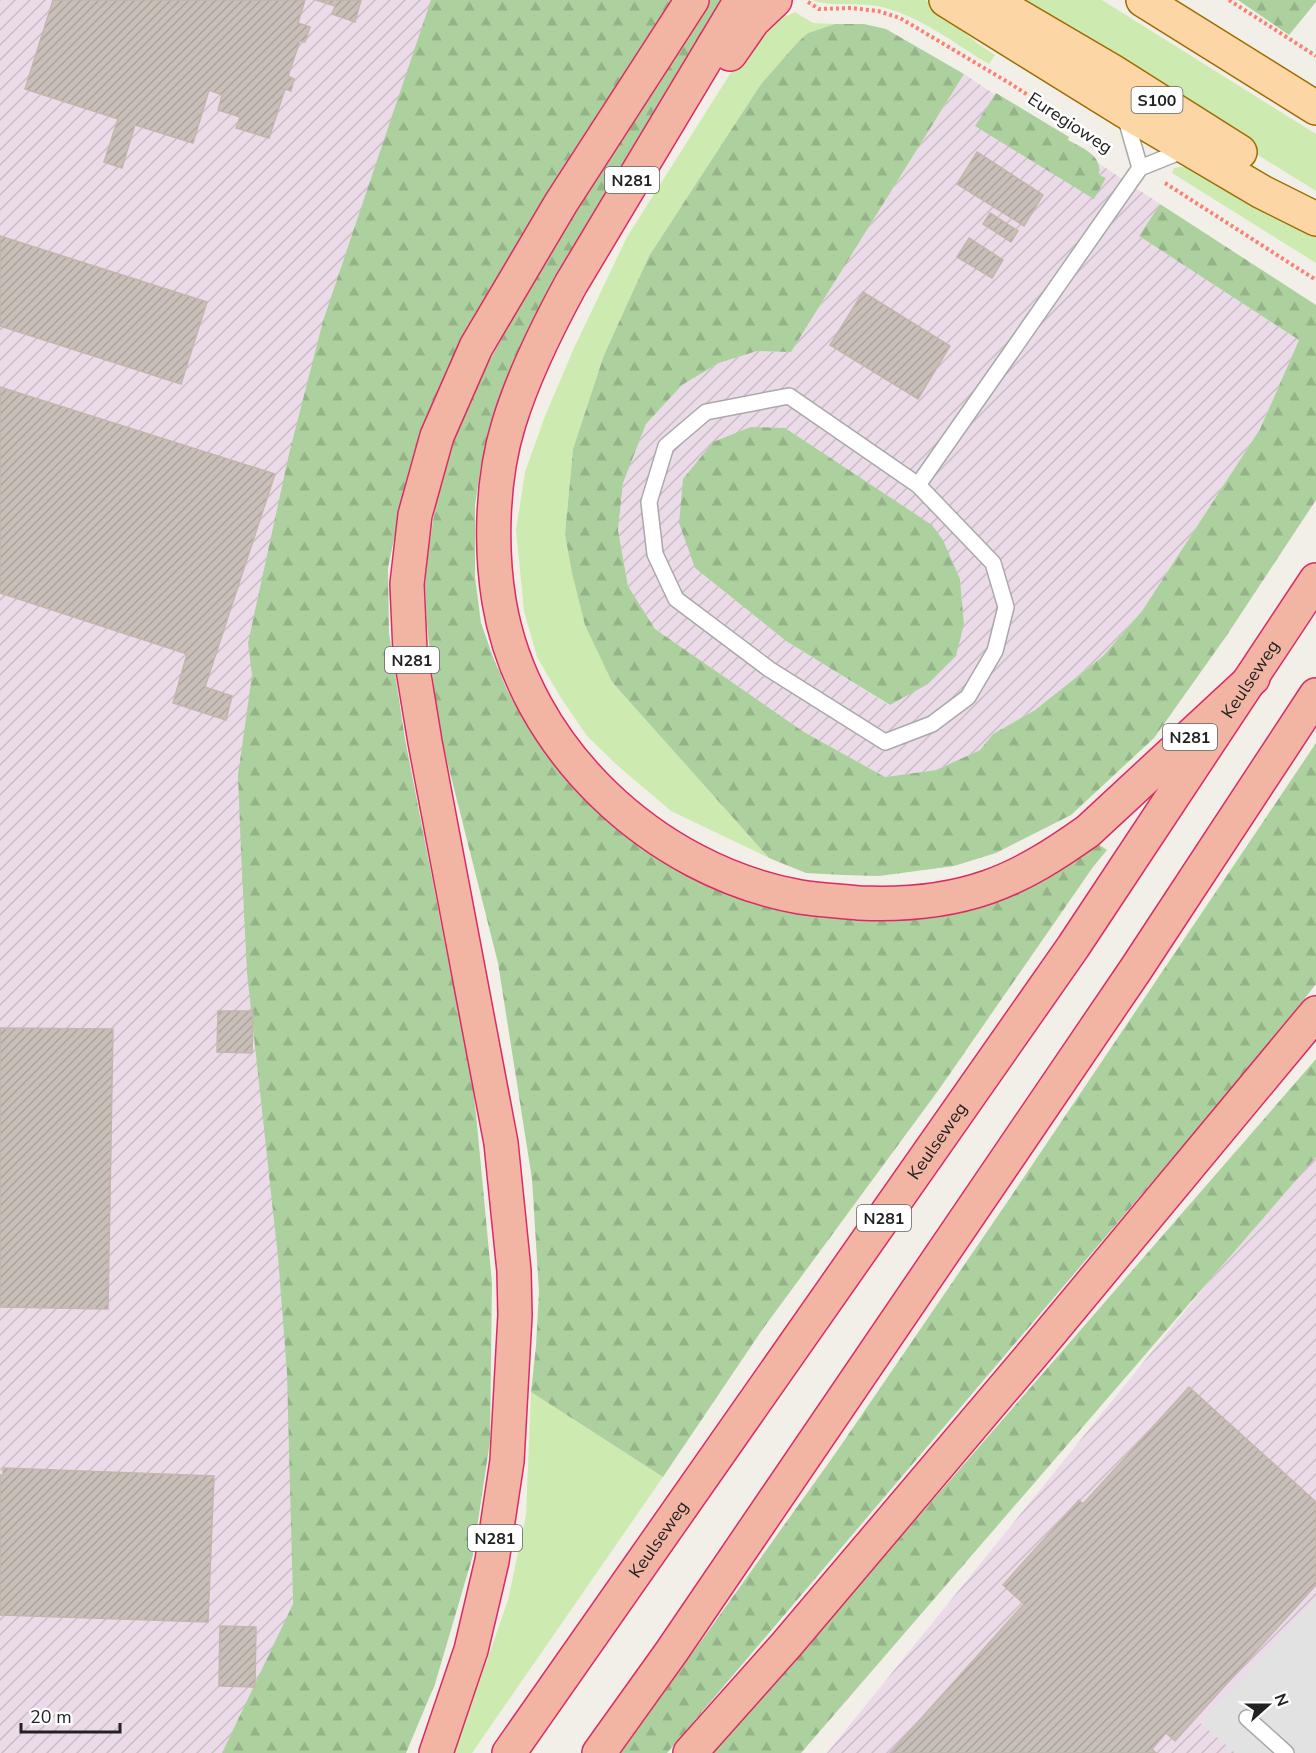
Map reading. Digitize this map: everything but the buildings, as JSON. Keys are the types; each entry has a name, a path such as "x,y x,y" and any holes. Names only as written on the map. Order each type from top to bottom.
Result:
{"highway":[{"name":"N281","path":"436,1753 471,1650 492,1561 507,1461 513,1367 514,1271 501,1143 427,754 410,651 407,584 415,515 437,436 476,347 561,203 692,0"},
{"name":"N281","path":"741,0 571,284 547,328 509,424 498,472 495,563 499,600 510,652 538,712 556,740 590,780 627,815 648,831 698,861 730,876 798,897 821,900 872,903 923,901 988,887 1029,869 1059,852 1088,831 1253,678"},
{"name":"N281","path":"693,77 730,54 753,21 775,0"},
{"name":"Keulseweg","path":"508,1753 1067,956 1316,580"},
{"path":"599,1753 672,1651 1136,969 1316,695"},
{"path":"690,1753 794,1635 1036,1350 1316,1014"}],"main road":[{"name":"S100","path":"946,0 1123,110 1262,192 1316,219"},
{"name":"S100","path":"991,0 1112,71 1273,172 1316,211"},
{"path":"1143,0 1316,108"}],"lane":[{"path":"1123,110 1140,168"},
{"path":"918,485 1140,168 1189,148"},
{"path":"789,396 918,485 993,563 1006,607 995,651 968,697 932,724 885,742 769,669 676,599 655,554 649,502 666,446 706,412 789,396"},
{"path":"1248,1718 1286,1753"}],"path":[{"path":"1228,0 1316,56"},
{"name":"Euregioweg","path":"811,4 819,9 851,8 878,11 900,18 1011,84 1316,280"}],"shaded area":[{"path":"0,0 545,0 278,577 295,1753 0,1753"},
{"path":"964,74 1160,204 1139,236 1299,340 1260,429 1142,611 1103,656 1035,710 993,734 980,750 936,770 885,777 804,732 655,629 628,586 618,530 623,483 646,424 682,385 719,363 757,351 791,352","holes":["695,568 960,579 964,623 889,705 786,641"]},
{"path":"1316,1149 1316,1753 827,1753"},
{"path":"1316,1599 1316,1753 1235,1753 1200,1723"}],"green space":[{"path":"431,0 677,0 500,274 444,379 406,482 388,568 389,633 405,739 450,970 468,1047 492,1283 490,1441 473,1555 435,1684 406,1753 222,1753 293,1604 287,1373 278,1257 247,973 241,852 238,775 252,675 248,643 289,454 323,321"},
{"path":"703,0 729,0 505,385 481,465 475,505 475,577 481,623 508,692 548,757 620,830 661,858 832,915 1094,841 1107,850 940,1088 762,1330 663,1477 531,1392 539,1292 532,1179 498,963 438,725 425,585 438,490 456,432 478,382 526,293"},
{"path":"813,0 926,0 977,43 995,55 989,64 937,31 896,11 875,6"},
{"path":"1007,0 1102,0 1316,134 1316,191"},
{"path":"1238,0 1316,0 1316,2 1289,35"},
{"path":"781,10 787,16 795,12 813,23 835,24 808,33 761,84 649,256 604,355 573,449 565,534 612,682 769,858 671,811 587,736 537,657 524,611 516,530 525,472 545,416 574,348 627,237 742,55"},
{"path":"835,24 864,24 886,29 964,74 791,352 757,351 719,363 682,385 646,424 623,483 618,530 628,586 655,629 804,732 885,777 936,770 980,750 993,734 1035,710 1103,656 1142,611 1260,429 1299,340 1139,236 1160,204 1316,305 1316,500 1227,635 1154,738 1071,815 996,853 954,866 879,876 806,873 769,858 612,682 585,625 565,534 573,449 604,355 649,256 761,84 808,33"},
{"path":"996,93 1069,137 1068,140 1095,157 1098,162 1099,175 1106,178 1094,199 975,126"},
{"path":"1174,168 1194,168 1265,205 1316,237 1316,263 1172,173"},
{"path":"751,427 785,428 932,525 943,540 960,579 964,624 956,656 928,684 890,705 786,641 695,568 679,523 683,479 713,442"},
{"path":"1316,743 1316,984 1260,1055 667,1753 621,1753 835,1454"},
{"path":"1316,1059 1316,1157 801,1753 713,1753"},
{"path":"531,1392 663,1477 472,1753 452,1753 465,1723 508,1600 526,1515"}]}
